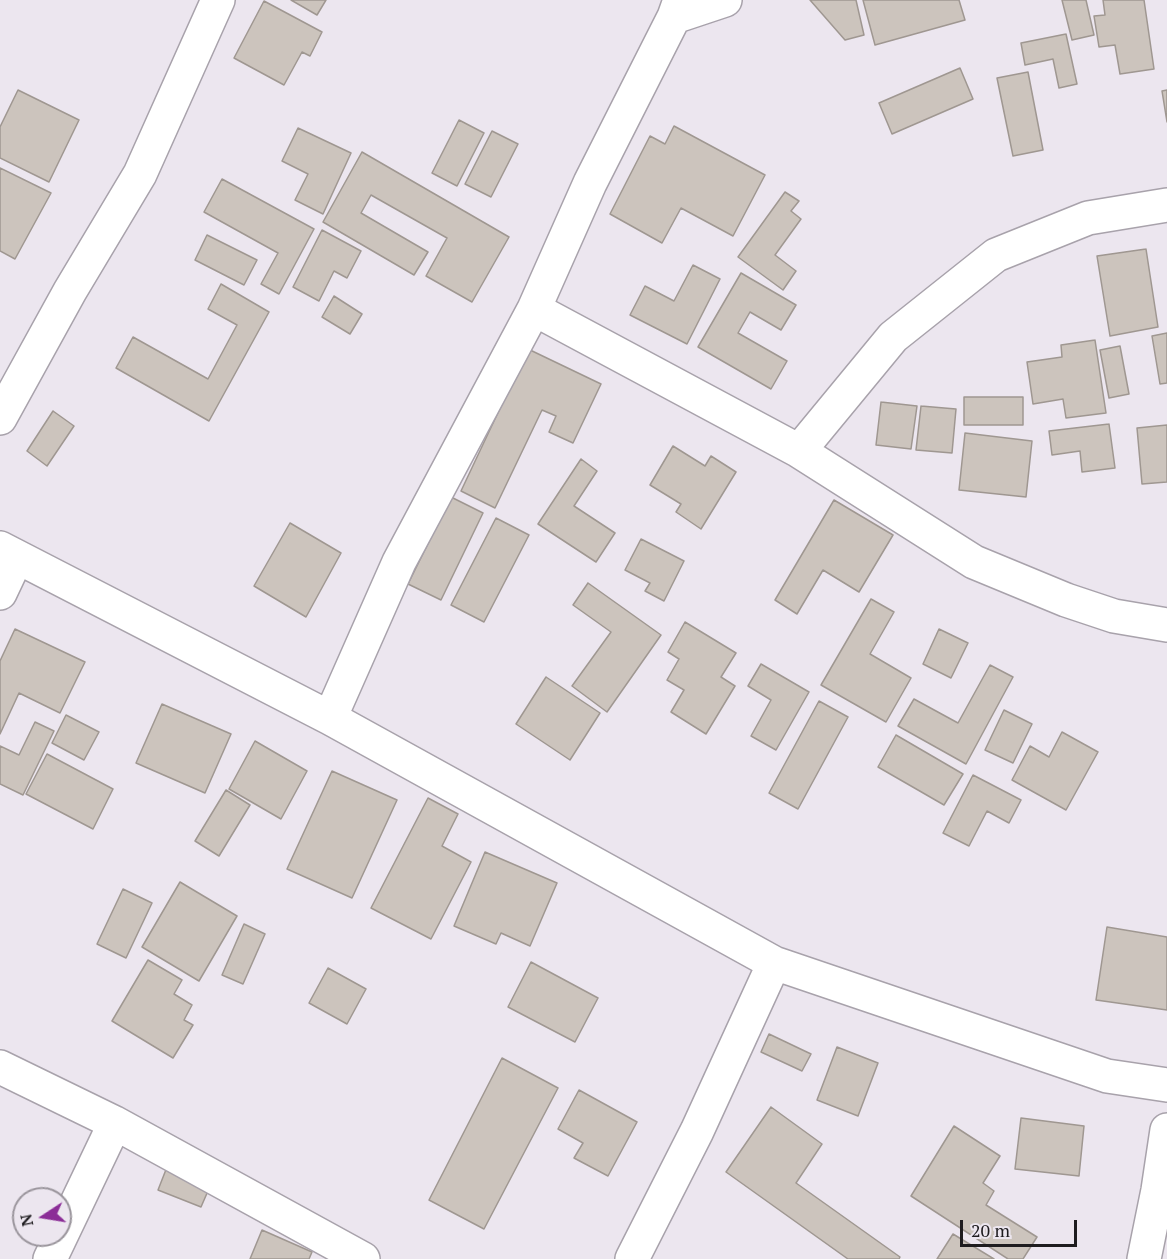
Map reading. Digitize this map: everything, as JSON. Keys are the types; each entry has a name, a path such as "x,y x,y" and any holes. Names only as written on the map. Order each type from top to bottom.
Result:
{"street":[{"path":"0,418 70,291 140,174 218,0"},
{"path":"330,718 399,562 534,309 590,183 677,8 724,0"},
{"path":"799,451 893,337 996,255 1088,218 1167,205"},
{"path":"534,309 799,451 974,562 1066,600 1114,616 1167,625"},
{"path":"0,593 8,553 330,718 774,963 1107,1076 1167,1085"},
{"path":"632,1259 697,1131 774,963"},
{"path":"0,1067 115,1124 363,1259"},
{"path":"50,1259 115,1124"},
{"path":"1144,1259 1167,1130"}],"building":[{"path":"291,0 326,0 317,15"},
{"path":"810,0 856,0 864,35 845,40"},
{"path":"863,0 959,0 965,20 875,45"},
{"path":"1062,0 1086,0 1094,35 1072,40"},
{"path":"1103,0 1144,0 1154,69 1120,74 1115,45 1099,47 1094,16 1105,15"},
{"path":"264,1 322,32 310,56 302,52 284,85 234,58"},
{"path":"1066,34 1077,84 1059,88 1053,59 1025,65 1021,43"},
{"path":"960,68 973,99 892,134 879,103"},
{"path":"1028,72 1043,150 1013,156 997,78"},
{"path":"18,90 79,120 49,182 0,158 0,127"},
{"path":"1167,90 1167,122 1162,91"},
{"path":"459,120 484,133 457,186 432,173"},
{"path":"674,126 765,175 733,236 681,208 662,243 610,214 650,136 665,144"},
{"path":"298,128 351,153 323,214 295,200 308,174 282,161"},
{"path":"492,131 518,144 491,197 465,184"},
{"path":"362,152 509,237 472,302 426,276 447,238 371,195 361,213 428,252 414,275 323,222"},
{"path":"0,168 51,193 15,259 0,251"},
{"path":"222,179 314,229 279,294 261,284 278,253 204,212"},
{"path":"785,192 799,201 791,211 801,219 775,255 796,271 783,290 738,257"},
{"path":"322,230 361,251 347,278 334,271 319,301 293,287"},
{"path":"207,235 257,260 244,285 195,260"},
{"path":"1146,249 1158,327 1110,336 1097,256"},
{"path":"693,265 720,279 687,344 630,315 645,286 674,301"},
{"path":"741,273 796,305 781,330 750,312 738,333 787,361 771,389 698,347"},
{"path":"221,284 269,312 209,421 116,368 133,337 208,379 237,325 208,309"},
{"path":"334,296 362,314 350,334 322,317"},
{"path":"1167,333 1167,383 1160,384 1152,336"},
{"path":"1095,340 1106,413 1066,418 1063,399 1033,404 1027,362 1062,357 1061,345"},
{"path":"1120,346 1129,394 1109,398 1100,350"},
{"path":"528,349 601,384 573,443 549,432 556,416 542,410 495,508 461,491"},
{"path":"964,397 1023,397 1023,425 964,425"},
{"path":"881,402 917,406 911,449 876,445"},
{"path":"921,406 956,409 952,453 916,450"},
{"path":"53,411 74,426 47,466 27,451"},
{"path":"1109,424 1115,468 1082,472 1080,451 1052,455 1049,431"},
{"path":"1167,425 1167,482 1142,484 1137,428"},
{"path":"965,433 1032,441 1026,497 959,490"},
{"path":"673,446 705,466 711,456 736,472 701,529 676,512 681,504 650,485"},
{"path":"581,459 597,471 574,506 615,533 596,562 538,524"},
{"path":"451,497 483,513 441,600 408,584"},
{"path":"834,500 893,535 859,592 823,570 797,614 775,600"},
{"path":"496,518 529,535 484,622 451,605"},
{"path":"290,523 341,553 306,617 254,586"},
{"path":"641,539 684,561 664,601 645,591 650,583 625,570"},
{"path":"588,583 661,635 607,712 572,686 611,632 573,605"},
{"path":"871,599 894,612 870,654 911,678 886,722 821,685"},
{"path":"685,622 736,653 721,677 735,686 706,734 671,712 684,690 667,680 679,659 668,652"},
{"path":"15,629 85,662 60,713 19,693 0,734 0,661"},
{"path":"939,629 968,643 951,678 923,664"},
{"path":"761,664 809,692 776,750 751,736 771,700 748,686"},
{"path":"990,665 1013,677 966,764 898,726 914,699 958,723"},
{"path":"546,677 600,713 570,760 516,724"},
{"path":"819,701 848,717 798,809 769,793"},
{"path":"162,704 231,734 205,793 136,763"},
{"path":"1004,710 1032,724 1013,763 985,750"},
{"path":"66,715 99,732 84,760 52,743"},
{"path":"35,722 54,731 23,795 0,784 0,746 19,755"},
{"path":"1062,732 1098,752 1066,810 1012,780 1030,746 1049,757"},
{"path":"896,735 963,774 944,805 878,767"},
{"path":"255,741 307,771 281,819 229,789"},
{"path":"47,754 113,789 93,829 26,794"},
{"path":"332,771 397,800 352,898 287,869"},
{"path":"973,775 1021,800 1009,823 987,811 969,846 943,833"},
{"path":"226,790 250,805 219,856 195,841"},
{"path":"428,798 458,814 442,846 471,862 431,939 371,908"},
{"path":"485,852 557,883 530,946 501,933 496,944 454,926"},
{"path":"180,882 237,916 199,981 142,947"},
{"path":"123,889 152,903 126,958 97,944"},
{"path":"244,924 265,934 243,984 222,975"},
{"path":"1107,927 1167,937 1167,1010 1096,1000"},
{"path":"148,960 182,980 174,994 192,1005 184,1020 193,1025 173,1058 112,1021"},
{"path":"531,962 598,998 575,1042 508,1007"},
{"path":"328,968 366,989 347,1024 309,1003"},
{"path":"769,1034 811,1054 802,1071 761,1052"},
{"path":"837,1047 878,1063 858,1116 817,1100"},
{"path":"502,1058 558,1088 484,1229 429,1200"},
{"path":"579,1090 637,1122 608,1176 574,1158 583,1143 558,1129"},
{"path":"771,1107 822,1144 796,1183 900,1257 899,1259 848,1259 726,1172"},
{"path":"1021,1118 1084,1126 1079,1176 1015,1169"},
{"path":"954,1126 1000,1156 983,1183 994,1191 986,1205 1037,1237 1023,1259 1008,1259 911,1196"},
{"path":"167,1167 211,1184 201,1207 158,1190"},
{"path":"262,1230 312,1252 309,1259 250,1259"},
{"path":"953,1234 994,1259 937,1259"}]}
